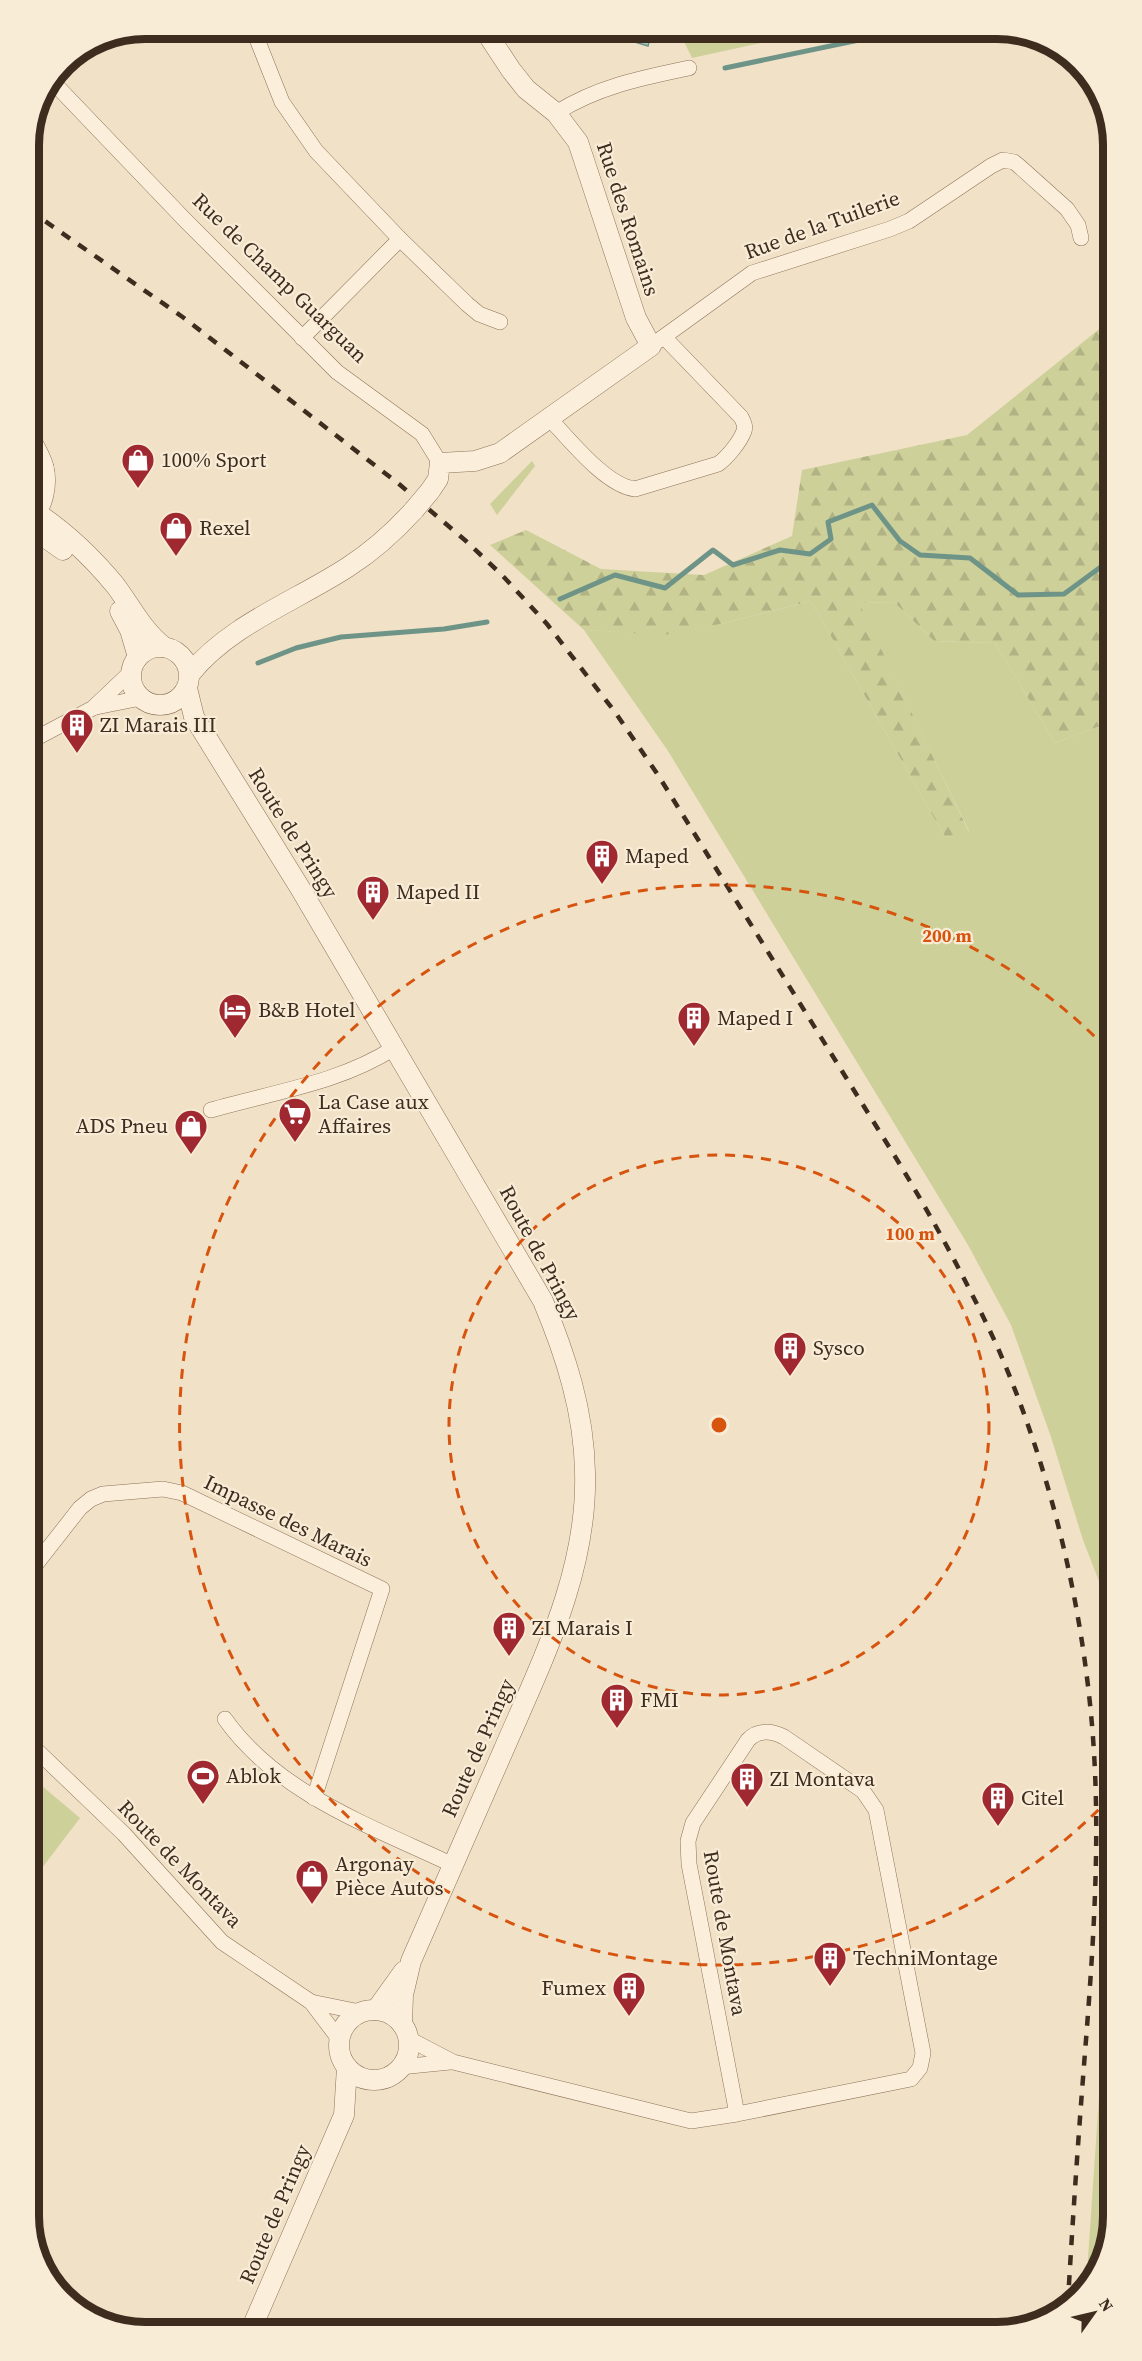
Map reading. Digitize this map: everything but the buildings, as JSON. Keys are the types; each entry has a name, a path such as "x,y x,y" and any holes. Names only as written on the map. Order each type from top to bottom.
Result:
{"street":[{"path":"257,39 282,102 305,138 400,239 472,309 500,322"},
{"name":"Rue des Romains","path":"491,39 526,89 556,113 578,142 636,318 658,341"},
{"path":"556,113 582,97 615,85 689,68"},
{"name":"Rue de Champ Guarguan","path":"57,86 185,220 337,372 415,427 429,443 440,463"},
{"name":"Rue de la Tuilerie","path":"440,463 475,461 491,457 752,273 890,229 909,220 1003,160 1014,162 1057,198 1078,225 1081,238"},
{"path":"302,338 400,239"},
{"path":"549,418 597,466 628,488 635,489 718,464 724,460 744,432 741,417 658,341"},
{"path":"39,453 46,467 46,489 39,502"},
{"path":"163,705 177,700 188,681 210,653 235,634 348,567 392,533 430,491 438,479 440,463"},
{"path":"39,480 46,467"},
{"path":"39,523 97,566 115,586 146,630 186,661 188,681"},
{"path":"39,525 101,587 127,623 135,664 133,686 141,698 149,703 163,705 194,717"},
{"path":"93,708 147,649 170,649 235,634"},
{"name":"Route de Pringy","path":"188,681 194,717 300,888 543,1301 560,1341 582,1430 585,1473 576,1560 566,1602 538,1672 411,1961 403,1995 406,2032"},
{"path":"39,737 93,708 141,698"},
{"path":"211,1110 341,1075 369,1064 394,1048"},
{"name":"Impasse des Marais","path":"39,1559 80,1508 92,1499 103,1494 163,1489 182,1493 382,1589 314,1798"},
{"path":"225,1719 265,1761 314,1798 453,1865"},
{"name":"Route de Montava","path":"406,2032 453,2062 691,2121 737,2114 911,2079 920,2068 923,2053 873,1803 855,1786 784,1737 770,1732 758,1733 748,1740 698,1815 689,1831 688,1841 690,1864 737,2114"},
{"name":"Route de Montava","path":"39,1753 124,1834 222,1942 311,2002 339,2039"},
{"name":"Route de Pringy","path":"368,2011 411,1961"},
{"name":"Route de Montava","path":"311,2002 368,2011"},
{"path":"368,2011 391,2014 406,2032 409,2049 400,2067 392,2074 372,2080 358,2076 347,2067 342,2058 339,2039 346,2023 368,2011"},
{"name":"Route de Montava","path":"400,2067 453,2062"},
{"name":"Route de Pringy","path":"344,2115 347,2067"},
{"name":"Route de Pringy","path":"254,2322 344,2115 372,2080"}],"green space":[{"path":"683,39 779,39 692,58"},
{"path":"1103,326 1103,725 1055,743 995,643 934,641 894,602 859,603 969,832 945,837 811,601 725,623 664,635 584,630 490,545 526,530 601,569 704,575 792,536 802,470 967,435"},
{"path":"532,461 535,466 497,515 490,504"},
{"path":"811,601 945,837 969,831 858,603 894,602 934,641 995,643 1055,743 1103,725 1103,1592 1083,1540 1051,1437 1011,1325 968,1245 668,751 584,630 664,634 725,623"},
{"path":"39,1783 80,1818 39,1872"},
{"path":"1103,2039 1103,2216 1101,2236 1087,2271"}],"shaded area":[{"path":"628,39 650,39 648,46"}],"waterway":[{"path":"725,68 864,39"},
{"path":"560,599 615,575 665,588 713,550 733,565 780,550 810,554 831,539 828,522 872,505 900,541 920,555 970,558 1018,595 1064,594 1103,565"},
{"path":"258,663 296,648 341,637 444,629 487,622"}],"railway":[{"path":"39,217 184,318 399,484 502,575 547,624 615,712 658,775 896,1158 974,1298 1016,1391 1047,1484 1071,1580 1087,1677 1092,1725 1096,1804 1094,1922 1069,2283"}],"place":[{"name":"100% Sport","path":"138,489"},
{"name":"Rexel","path":"176,557"},
{"name":"ZI Marais III","path":"77,754"},
{"name":"Maped","path":"602,885"},
{"name":"Maped II","path":"373,921"},
{"name":"B&B Hotel","path":"235,1039"},
{"name":"Maped I","path":"694,1047"},
{"name":"La Case aux Affaires","path":"295,1143"},
{"name":"ADS Pneu","path":"191,1155"},
{"name":"Sysco","path":"790,1377"},
{"name":"ZI Marais I","path":"509,1657"},
{"name":"FMI","path":"617,1729"},
{"name":"Ablok","path":"203,1805"},
{"name":"ZI Montava","path":"747,1808"},
{"name":"Citel","path":"998,1827"},
{"name":"Argonay Pièce Autos","path":"312,1905"},
{"name":"TechniMontage","path":"830,1987"},
{"name":"Fumex","path":"629,2017"}]}
